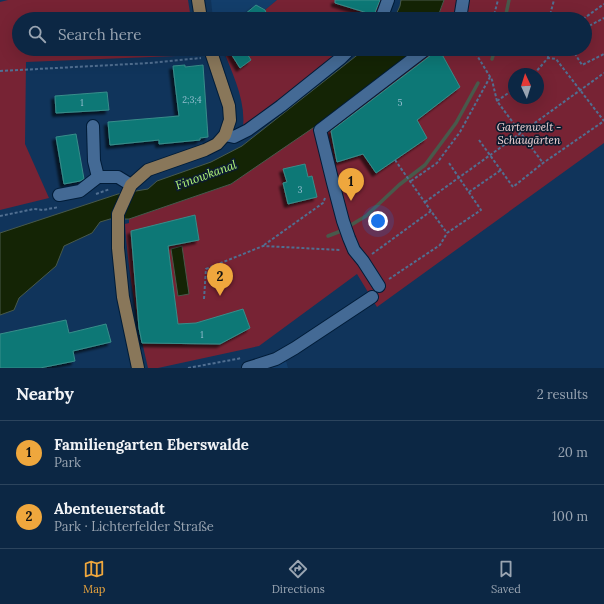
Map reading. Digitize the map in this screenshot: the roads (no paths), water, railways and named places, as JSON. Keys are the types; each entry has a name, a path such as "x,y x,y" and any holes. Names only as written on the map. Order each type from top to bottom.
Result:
{"main road":[{"path":"198,0 200,12"},
{"path":"138,368 123,297 118,248 118,214 131,185 148,170 205,150 217,144 226,135 230,120 229,106 212,56"}],"lane":[{"path":"384,12 388,0"},
{"path":"461,12 463,0"},
{"path":"226,135 234,136 248,130 281,106 343,56"},
{"path":"378,286 363,261 354,250 343,221 320,130 417,56"},
{"path":"93,126 94,161 98,177"},
{"path":"59,195 80,191 98,177 118,177 131,185"},
{"path":"248,362 278,364 295,348 372,297"}],"water":[{"path":"401,0 444,0 440,12 397,12"},
{"name":"Finowkanal","path":"356,56 409,56 329,117 231,184 129,219 110,219 100,222 92,233 64,246 56,266 19,298 14,310 0,315 0,233 118,194 148,189 157,181 211,162 242,146"},
{"path":"182,246 189,294 178,296 171,249"}],"waterway":[{"path":"506,12 509,0"},
{"path":"328,236 341,231 366,216 399,185 425,165 456,123 478,83"}],"place":[{"name":"Familiengarten Eberswalde","path":"351,201"},
{"name":"Abenteuerstadt","path":"220,296"}],"park label":[{"name":"Gartenwelt - Schaugärten","path":"529,133"}]}
